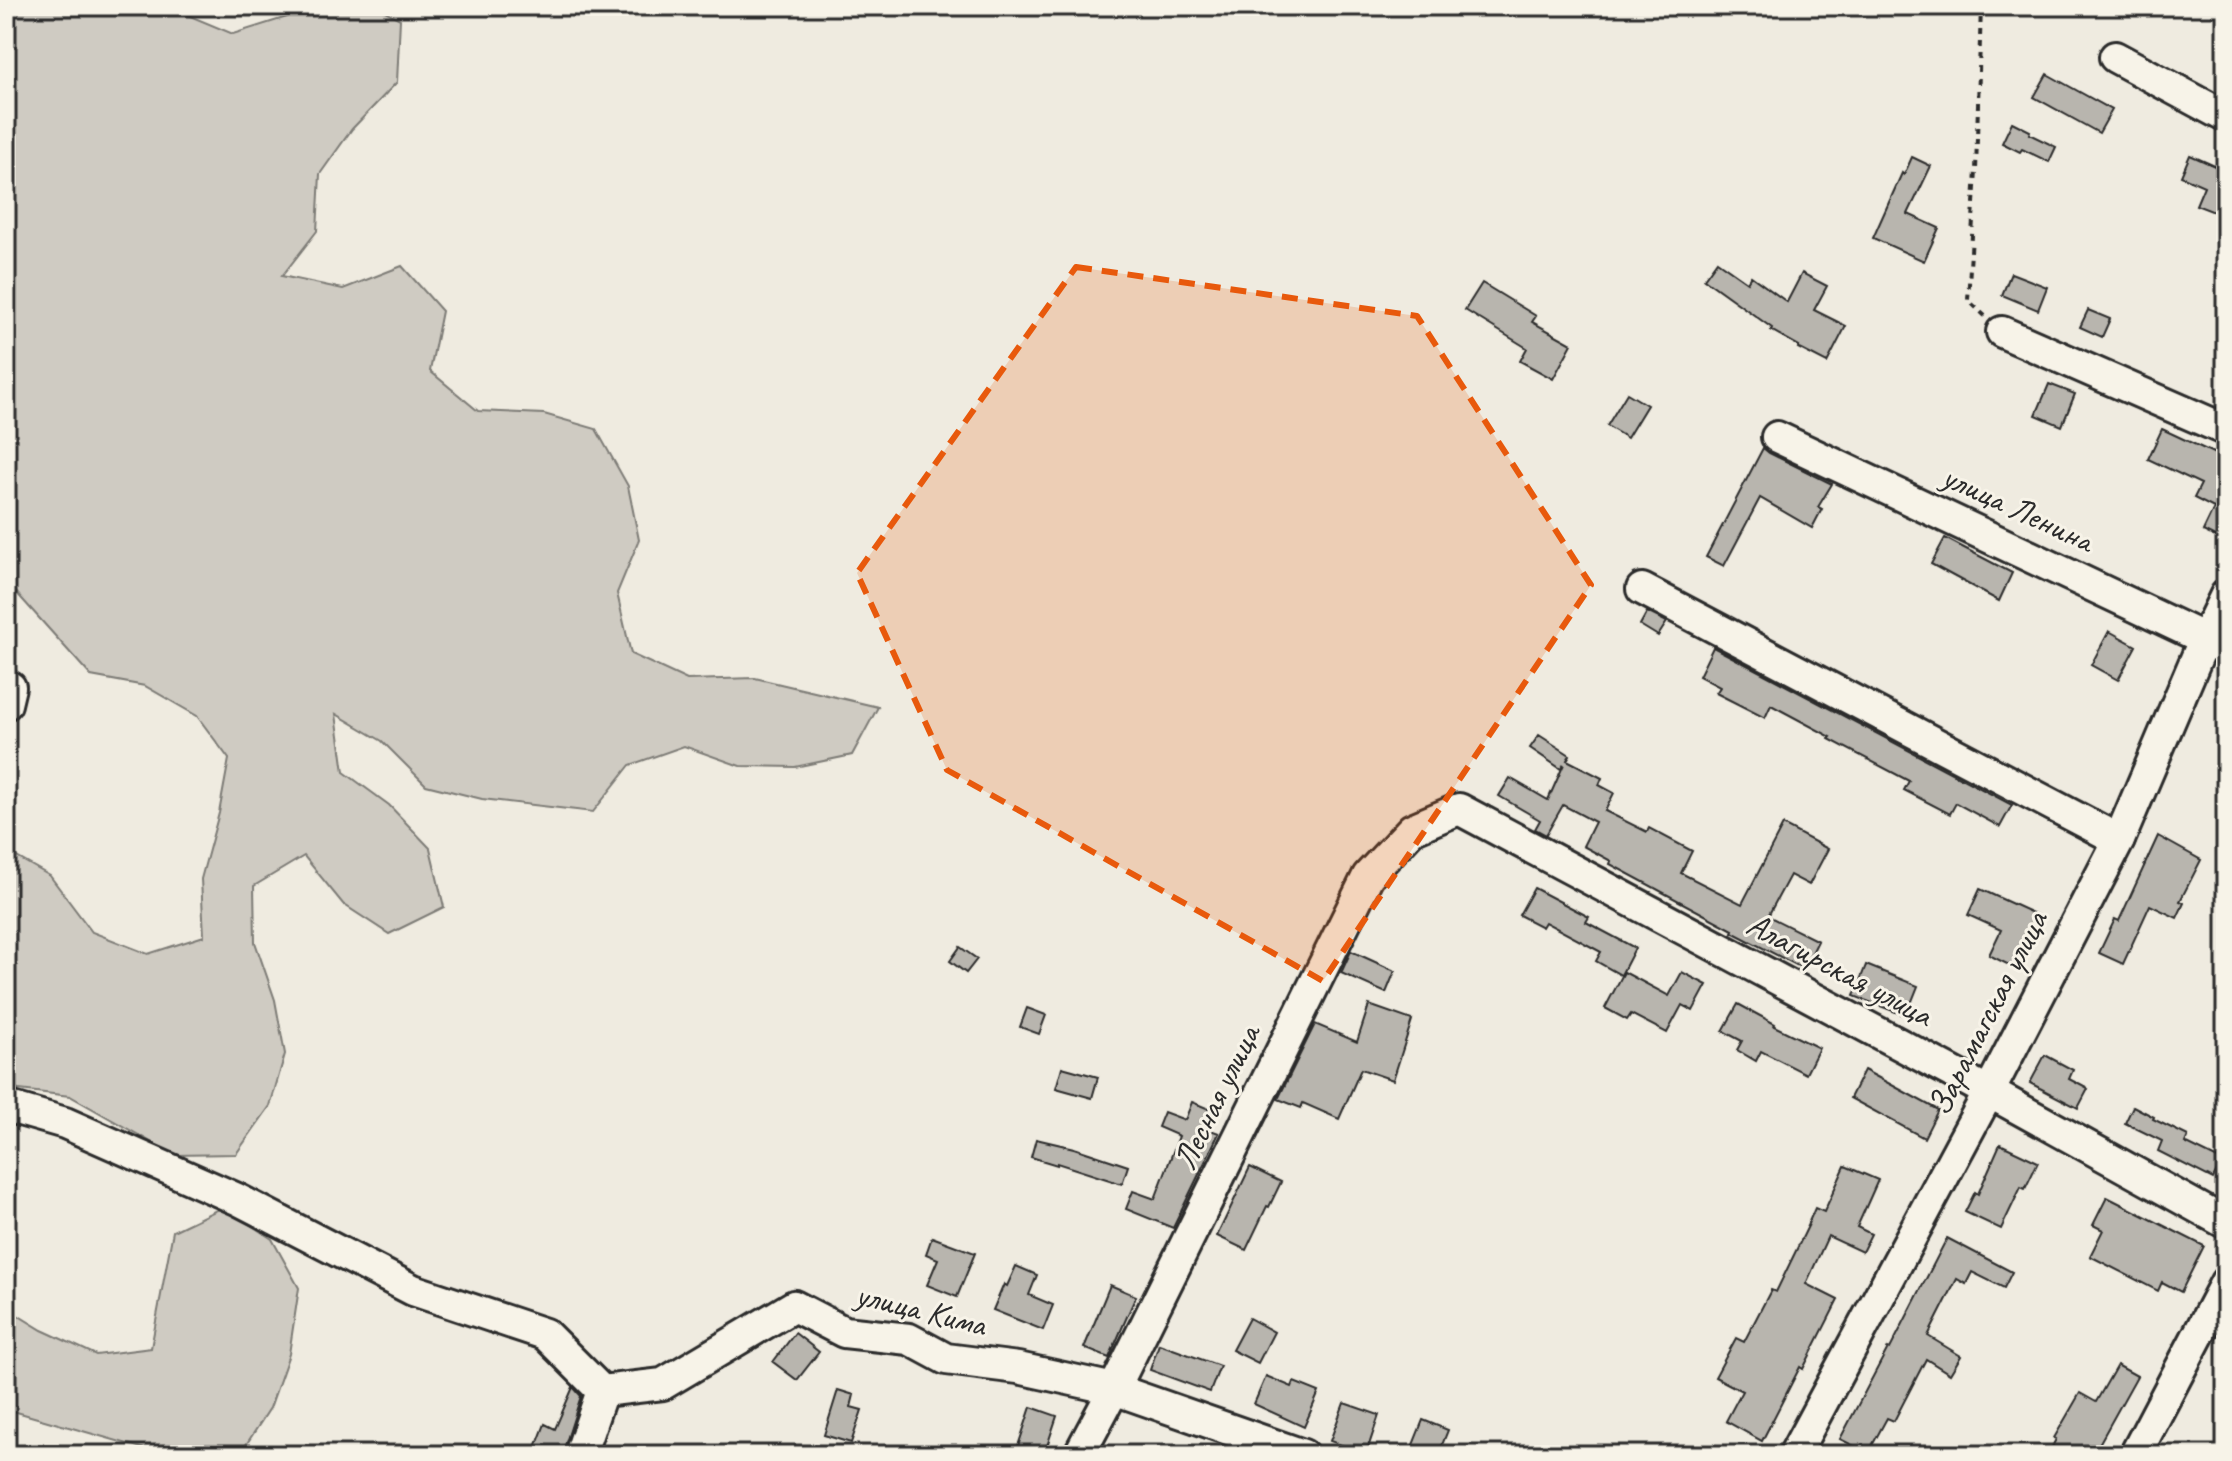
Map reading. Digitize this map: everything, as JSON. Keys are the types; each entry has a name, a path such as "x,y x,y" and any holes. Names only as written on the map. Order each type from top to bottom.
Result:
{"street":[{"path":"2115,57 2226,117"},
{"path":"2002,332 2226,430"},
{"name":"улица Ленина","path":"1777,437 2216,643"},
{"path":"1642,589 2119,840"},
{"name":"Зарамагская улица","path":"1794,1455 1989,1092 2119,840 2216,643 2226,595"},
{"name":"Алагирская улица","path":"1459,809 1989,1092 2226,1223"},
{"name":"Лесная улица","path":"1079,1455 1368,876 1412,829 1459,809"},
{"path":"6,1106 65,1123 237,1199 413,1290 545,1334 602,1391 580,1455"},
{"path":"2135,1455 2226,1282"},
{"name":"улица Кима","path":"602,1391 663,1384 794,1306 844,1332 909,1339 946,1359 1018,1368 1114,1389 1303,1455"}],"path":[{"path":"1981,6 1968,300 2002,332"}],"highlighted area":[{"path":"1076,267 1417,316 1591,585 1323,981 947,770 857,573"}],"shaded area":[{"path":"6,6 176,6 178,11 233,34 287,17 306,6 376,6 400,19 397,82 352,129 320,174 317,231 282,276 343,289 402,266 442,311 430,371 478,411 544,414 596,429 628,486 639,540 617,593 631,654 687,680 755,678 878,707 852,755 795,767 740,766 684,746 630,765 593,812 482,799 426,785 382,741 336,714 344,772 389,805 430,848 444,907 389,934 343,904 304,856 254,886 255,942 275,1000 285,1054 270,1106 236,1154 174,1155 70,1096 6,1087 6,851 50,876 92,932 148,954 204,936 201,879 219,813 229,759 197,716 145,686 91,676 6,581"},
{"path":"223,1207 272,1239 299,1288 289,1354 270,1408 240,1454 166,1455 6,1409 6,1308 42,1330 96,1355 151,1348 173,1231"}],"building":[{"path":"2047,74 2112,110 2099,133 2034,97"},
{"path":"2012,122 2056,147 2049,162 2002,143"},
{"path":"2190,155 2226,171 2226,206 2222,215 2196,205 2204,186 2181,176"},
{"path":"1912,157 1931,166 1908,214 1939,228 1924,261 1873,238"},
{"path":"1717,261 1747,282 1751,276 1787,302 1802,273 1827,286 1814,310 1846,326 1827,363 1771,330 1704,279"},
{"path":"2011,273 2047,287 2038,310 2002,295"},
{"path":"1482,283 1536,316 1532,322 1572,344 1553,379 1520,361 1527,348 1465,310"},
{"path":"2088,310 2110,319 2102,337 2080,327"},
{"path":"2049,384 2075,394 2062,426 2036,415"},
{"path":"1627,393 1647,405 1627,438 1607,426"},
{"path":"2162,429 2226,459 2226,525 2219,539 2203,531 2214,508 2194,498 2201,484 2148,459"},
{"path":"1763,448 1832,484 1818,507 1822,509 1812,528 1760,498 1724,566 1706,557"},
{"path":"1945,538 2012,573 1999,601 1931,564"},
{"path":"1647,612 1667,622 1658,636 1640,625"},
{"path":"2109,631 2136,646 2118,680 2091,665"},
{"path":"1713,647 2012,805 2000,827 1956,803 1950,814 1904,790 1909,781 1771,705 1765,718 1716,693 1720,687 1699,676"},
{"path":"1539,735 1570,755 1567,760 1602,778 1599,785 1614,793 1605,811 1647,832 1649,828 1692,851 1681,873 1742,904 1783,825 1828,849 1809,885 1790,875 1768,916 1818,941 1804,969 1732,932 1583,846 1595,822 1563,805 1546,835 1535,829 1540,820 1499,796 1510,778 1548,800 1564,764 1561,769 1530,748"},
{"path":"2158,836 2201,860 2180,901 2184,903 2177,918 2150,905 2123,964 2099,953 2115,919 2119,921"},
{"path":"1534,888 1589,917 1586,922 1635,948 1621,975 1596,961 1601,952 1545,922 1542,927 1519,915"},
{"path":"1980,889 2039,916 2015,968 1989,955 2001,930 1968,915"},
{"path":"960,947 977,959 966,973 950,961"},
{"path":"1351,951 1395,971 1386,993 1341,973"},
{"path":"1866,965 1918,986 1906,1016 1854,996"},
{"path":"1624,972 1669,996 1682,972 1707,985 1693,1011 1682,1005 1667,1033 1631,1014 1627,1020 1605,1008"},
{"path":"1738,1004 1819,1048 1806,1074 1761,1051 1756,1061 1737,1050 1742,1041 1723,1031"},
{"path":"1369,1005 1412,1020 1393,1080 1361,1069 1339,1119 1303,1103 1301,1108 1278,1099 1315,1024 1357,1042"},
{"path":"1027,1008 1046,1015 1039,1034 1020,1027"},
{"path":"2045,1055 2073,1070 2069,1079 2088,1089 2078,1108 2030,1083"},
{"path":"1062,1067 1098,1077 1092,1098 1056,1088"},
{"path":"1864,1070 1938,1110 1924,1138 1850,1098"},
{"path":"1192,1102 1209,1109 1202,1127 1219,1133 1173,1228 1126,1209 1133,1191 1155,1199 1179,1136 1158,1127 1164,1112 1185,1120"},
{"path":"2133,1106 2188,1136 2185,1143 2222,1161 2213,1179 2158,1151 2162,1141 2125,1123"},
{"path":"1036,1139 1128,1166 1122,1184 1031,1157"},
{"path":"2000,1144 2038,1162 2025,1189 2021,1187 2001,1229 1965,1212 1975,1192 1978,1194"},
{"path":"1845,1166 1878,1180 1857,1227 1871,1234 1862,1252 1828,1236 1806,1284 1838,1300 1762,1441 1726,1421 1742,1391 1715,1377 1736,1338 1744,1342 1771,1290 1776,1292 1815,1208 1824,1212"},
{"path":"1250,1167 1281,1182 1246,1250 1217,1236"},
{"path":"2107,1197 2204,1246 2181,1292 2162,1282 2158,1291 2090,1256 2103,1230 2093,1225"},
{"path":"932,1237 975,1253 957,1297 927,1285 938,1259 926,1254"},
{"path":"1947,1238 2012,1272 2004,1288 1972,1272 1966,1284 1957,1279 1928,1336 1961,1356 1950,1374 1926,1359 1894,1421 1887,1418 1868,1453 1840,1439"},
{"path":"1016,1266 1037,1275 1029,1295 1053,1305 1043,1330 993,1310"},
{"path":"1110,1285 1136,1296 1109,1358 1084,1348"},
{"path":"1249,1318 1274,1332 1258,1363 1232,1350"},
{"path":"795,1333 819,1352 797,1380 773,1362"},
{"path":"1159,1344 1220,1366 1210,1392 1150,1370"},
{"path":"2117,1365 2137,1376 2093,1455 2048,1455 2054,1438 2080,1393 2096,1402"},
{"path":"1266,1376 1292,1387 1294,1382 1319,1392 1304,1427 1254,1404"},
{"path":"573,1387 581,1396 562,1455 547,1455 535,1450 545,1424 555,1429"},
{"path":"838,1390 854,1395 851,1407 862,1410 851,1443 824,1435"},
{"path":"1344,1403 1379,1415 1366,1454 1330,1441"},
{"path":"1031,1407 1057,1416 1044,1455 1015,1455"},
{"path":"1423,1420 1448,1430 1438,1455 1409,1455"}]}
